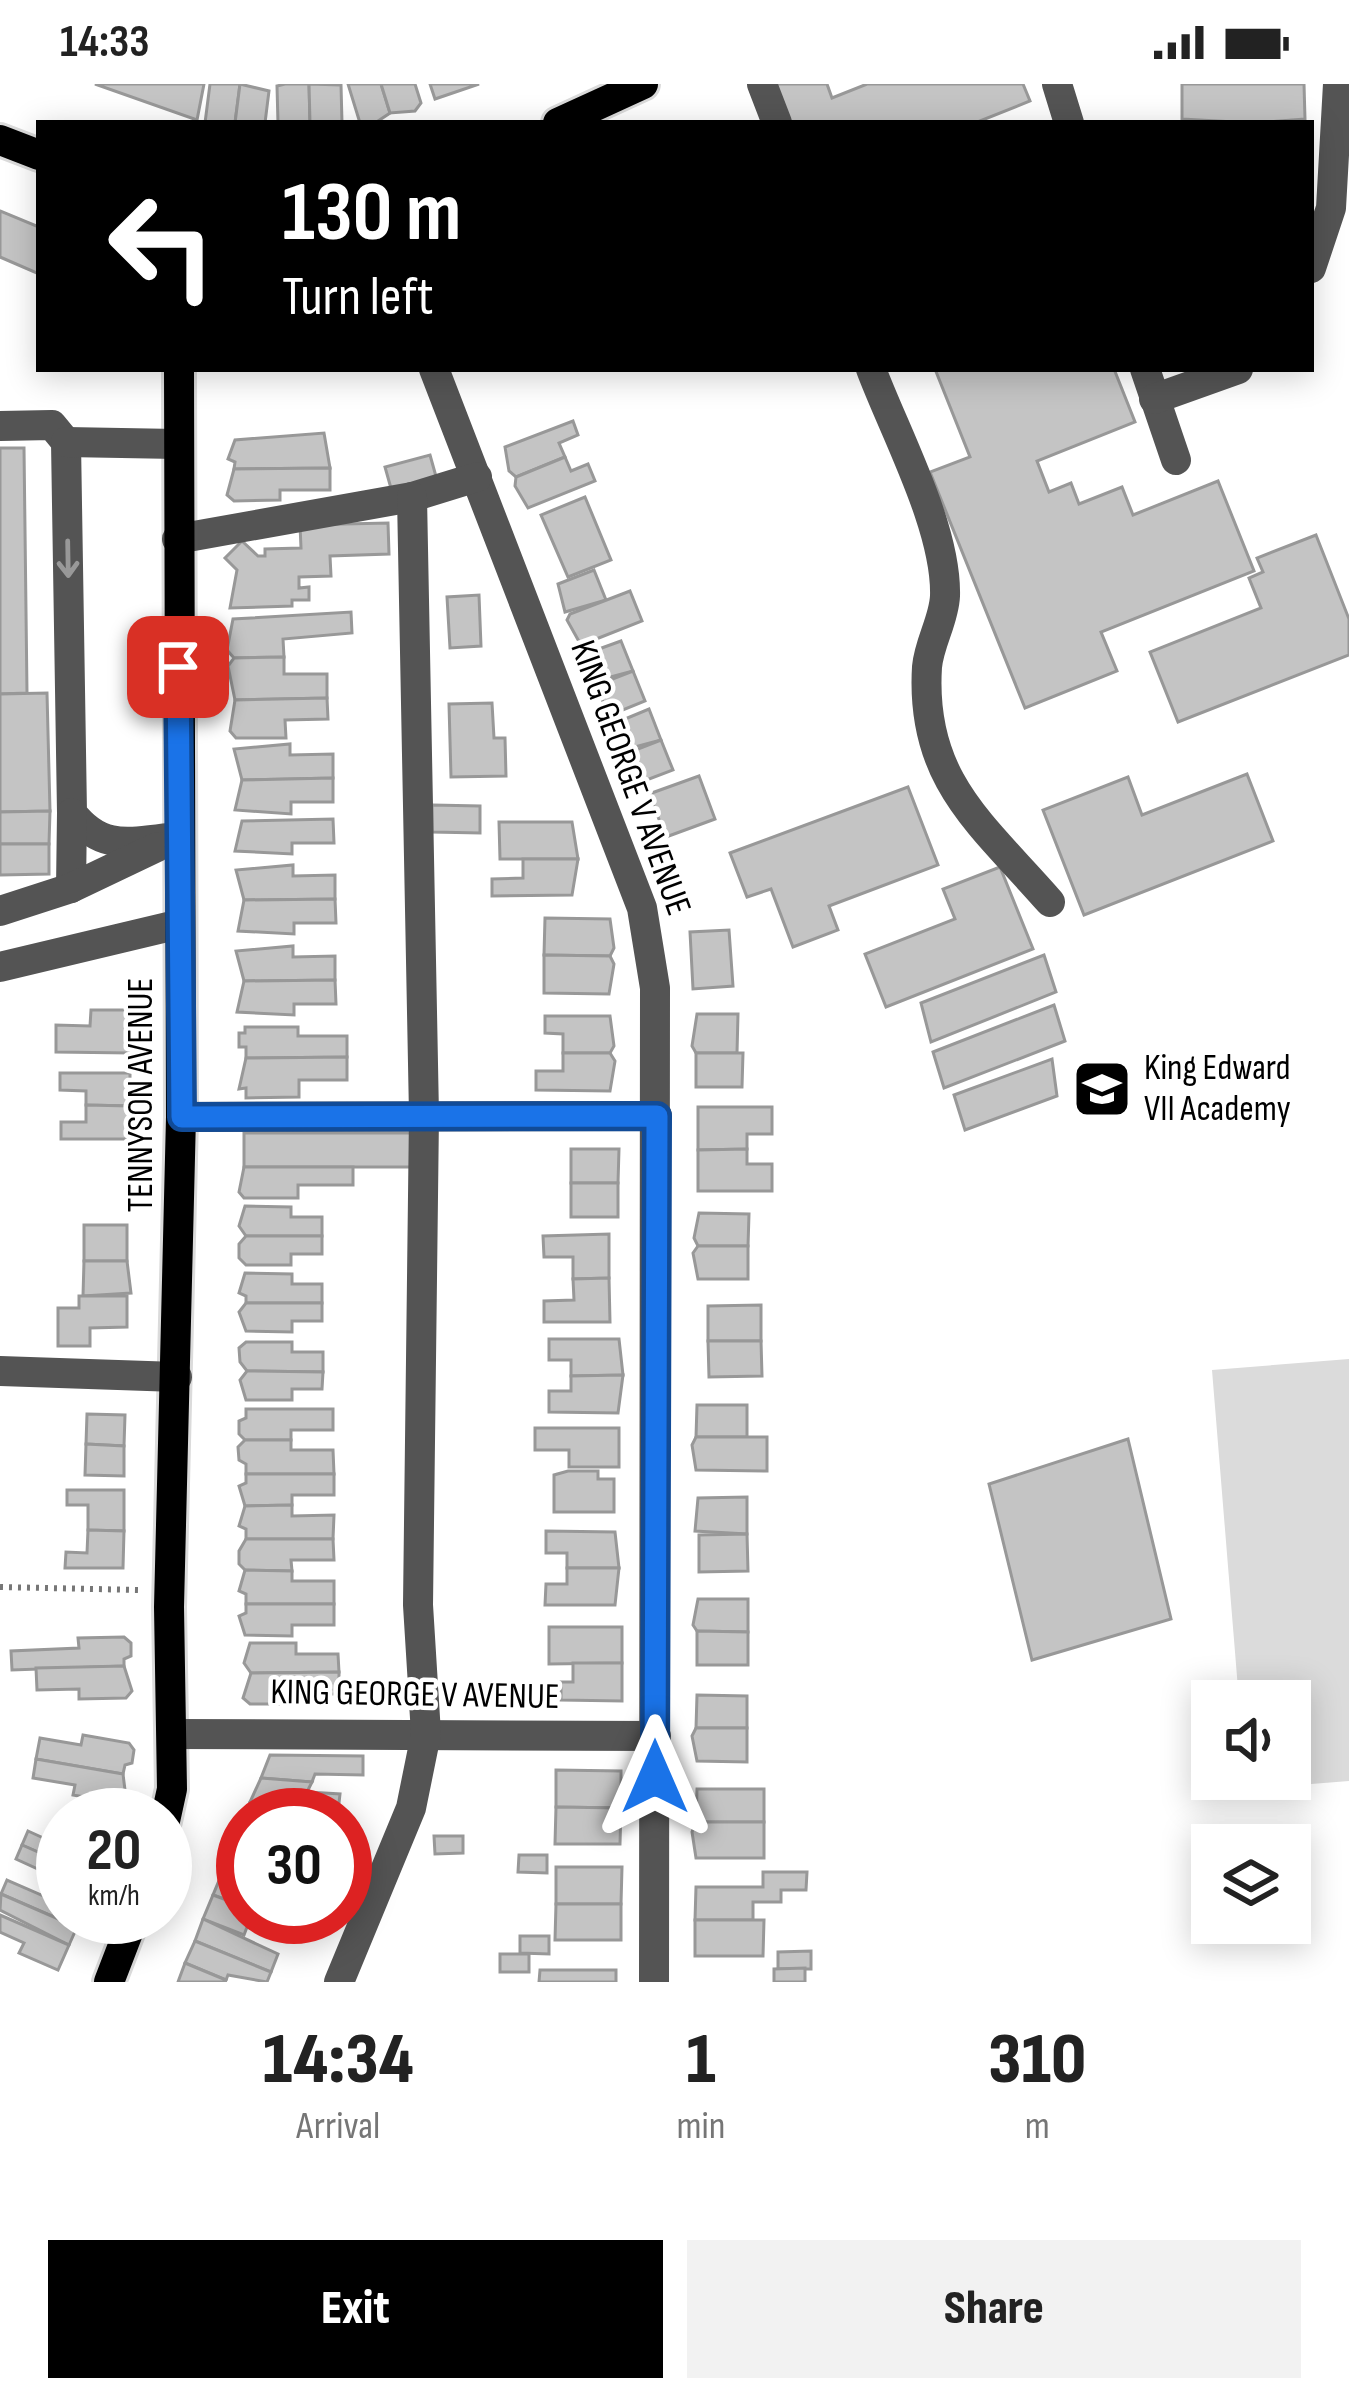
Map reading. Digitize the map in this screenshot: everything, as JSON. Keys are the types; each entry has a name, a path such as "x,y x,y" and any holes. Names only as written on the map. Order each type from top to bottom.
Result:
{"main road":[{"path":"565,120 643,84"},
{"path":"0,140 36,154"},
{"name":"TENNYSON AVENUE","path":"168,1788 173,1734 170,1590 182,1117 179,372"},
{"path":"109,1982 124,1944"}],"street":[{"path":"762,84 776,120"},
{"path":"1057,84 1068,120"},
{"path":"1314,259 1331,208 1338,84"},
{"name":"KING GEORGE V AVENUE","path":"435,372 641,908 655,988 654,1982"},
{"path":"872,372 935,537 945,597 927,663 928,718 937,763 962,801 1050,902"},
{"path":"1145,372 1176,460"},
{"path":"1154,399 1230,372"},
{"path":"0,426 52,425 66,442 71,888"},
{"path":"66,442 177,444"},
{"path":"177,539 412,497 477,477"},
{"path":"340,1982 411,1808 427,1734 418,1605 424,1115 412,497"},
{"path":"71,813 89,836 116,843 178,837"},
{"path":"0,911 71,888 178,837"},
{"path":"0,967 180,924"},
{"path":"182,1117 657,1116"},
{"path":"0,1371 177,1377"},
{"name":"KING GEORGE V AVENUE","path":"173,1734 656,1736"}],"path":[{"path":"0,1587 170,1590"}],"shaded area":[{"path":"1349,1359 1349,1781 1311,1784 1311,1680 1237,1680 1212,1370"}],"building":[{"path":"95,84 204,84 197,120"},
{"path":"210,84 240,84 235,120 205,120"},
{"path":"240,84 269,91 265,120 235,120"},
{"path":"309,84 310,120 278,120 277,86"},
{"path":"309,84 341,85 342,120 310,120"},
{"path":"348,84 381,84 390,113 380,120 359,120"},
{"path":"381,84 415,84 421,103 415,111 390,113"},
{"path":"430,84 479,84 435,99"},
{"path":"768,84 827,84 832,98 867,84 1023,84 1030,101 982,120 782,120"},
{"path":"1182,84 1304,84 1305,119 1182,119"},
{"path":"0,211 36,226 36,273 0,257"},
{"path":"936,372 1115,372 1135,422 1037,461 1049,492 1071,483 1079,504 1122,487 1133,515 1218,481 1254,571 1101,632 1117,671 1025,708 930,472 970,457"},
{"path":"573,421 578,435 559,443 565,457 516,477 509,471 505,447"},
{"path":"324,433 330,468 234,469 235,462 228,459 235,440"},
{"path":"0,448 24,448 27,693 0,694"},
{"path":"430,455 437,480 392,492 385,467"},
{"path":"565,457 571,471 588,464 595,481 528,508 515,486 516,477"},
{"path":"330,468 330,490 280,490 280,500 234,501 227,495 234,469"},
{"path":"585,497 611,560 568,577 541,515"},
{"path":"388,523 389,554 330,556 331,576 299,577 299,588 309,587 309,600 292,600 292,606 230,608 237,570 225,558 242,541 258,556 265,556 265,549 301,548 300,525"},
{"path":"1316,535 1349,619 1349,655 1178,722 1150,652 1261,608 1249,578 1263,572 1257,558"},
{"path":"594,570 606,600 565,612 558,584"},
{"path":"630,591 642,621 581,645 567,620 570,614"},
{"path":"479,595 481,646 450,648 447,597"},
{"path":"351,612 352,633 283,639 284,657 234,658 227,650 233,619"},
{"path":"621,641 633,671 592,682 585,654"},
{"path":"284,657 284,674 327,674 327,698 235,700 228,666 234,658"},
{"path":"633,671 645,701 608,716 597,685"},
{"path":"47,693 50,811 0,812 0,694"},
{"path":"327,698 328,719 285,720 286,738 236,738 230,731 235,700"},
{"path":"492,703 494,738 505,738 506,776 451,777 449,704"},
{"path":"649,709 661,740 620,751 613,724"},
{"path":"661,740 673,770 636,784 625,754"},
{"path":"290,744 290,755 333,754 333,778 242,780 234,749"},
{"path":"1247,774 1273,841 1084,915 1043,810 1128,777 1142,815"},
{"path":"699,776 715,819 666,837 649,794"},
{"path":"333,778 333,802 291,802 291,814 235,810 242,780"},
{"path":"908,787 938,865 829,906 838,930 793,947 771,889 747,897 730,853"},
{"path":"432,805 480,806 480,833 432,832"},
{"path":"50,811 49,844 0,844 0,812"},
{"path":"333,819 334,843 292,843 292,854 235,851 242,821"},
{"path":"499,822 572,822 578,859 500,859"},
{"path":"0,844 49,844 49,874 0,875"},
{"path":"523,859 578,859 572,895 492,896 492,879 523,878"},
{"path":"293,865 293,876 335,875 335,899 244,900 236,870"},
{"path":"1000,867 1033,949 886,1007 865,954 955,919 943,889"},
{"path":"335,899 336,923 294,923 294,934 238,931 244,900"},
{"path":"545,918 610,919 614,948 610,956 544,955"},
{"path":"729,930 733,986 693,989 690,932"},
{"path":"293,946 293,957 335,956 335,980 244,981 236,951"},
{"path":"544,955 610,956 614,964 609,994 544,993"},
{"path":"1044,955 1056,992 931,1042 921,1003"},
{"path":"335,980 336,1004 294,1004 294,1015 237,1012 244,981"},
{"path":"1054,1005 1065,1041 944,1088 933,1052"},
{"path":"91,1010 131,1010 130,1053 56,1052 56,1025 90,1026"},
{"path":"697,1014 738,1014 737,1053 696,1053 692,1046"},
{"path":"545,1016 610,1016 614,1046 610,1053 563,1053 563,1034 545,1033"},
{"path":"245,1027 298,1027 298,1036 347,1036 347,1057 246,1058 246,1047 239,1047 239,1033 245,1033"},
{"path":"563,1053 610,1053 615,1061 610,1091 536,1090 536,1071 563,1071"},
{"path":"696,1053 743,1053 742,1087 696,1087"},
{"path":"347,1057 347,1080 299,1080 299,1097 246,1098 246,1088 239,1089 246,1058"},
{"path":"1052,1059 1057,1096 965,1130 954,1095"},
{"path":"60,1073 130,1073 130,1106 86,1105 86,1091 60,1090"},
{"path":"86,1105 130,1106 130,1139 61,1139 61,1122 86,1122"},
{"path":"698,1107 772,1107 772,1134 747,1134 747,1149 698,1150"},
{"path":"244,1133 416,1133 416,1167 244,1167"},
{"path":"571,1149 619,1149 618,1183 571,1183"},
{"path":"747,1149 747,1164 772,1164 772,1191 698,1191 698,1150"},
{"path":"244,1167 353,1167 353,1185 298,1185 298,1198 244,1198 239,1192"},
{"path":"571,1183 618,1183 618,1217 571,1217"},
{"path":"245,1206 291,1207 291,1217 322,1217 322,1236 246,1236 239,1226"},
{"path":"699,1213 749,1214 748,1246 698,1246 694,1238"},
{"path":"84,1225 127,1225 127,1261 84,1261"},
{"path":"609,1234 609,1278 573,1279 573,1257 544,1257 543,1236"},
{"path":"246,1236 322,1236 322,1254 291,1254 291,1265 246,1265 239,1258 239,1244"},
{"path":"698,1246 748,1246 748,1279 698,1279 693,1253"},
{"path":"84,1261 127,1261 131,1293 83,1296"},
{"path":"245,1273 292,1274 292,1284 322,1284 322,1303 246,1303 246,1296 239,1293"},
{"path":"609,1278 610,1322 544,1322 544,1301 574,1300 573,1279"},
{"path":"79,1296 127,1296 127,1327 90,1328 90,1346 58,1346 58,1308 79,1308"},
{"path":"246,1303 322,1303 322,1321 292,1321 292,1332 246,1331 239,1312"},
{"path":"761,1305 761,1341 708,1341 708,1306"},
{"path":"549,1339 619,1339 623,1375 571,1376 571,1360 549,1360"},
{"path":"708,1341 761,1341 762,1376 709,1377"},
{"path":"246,1342 292,1342 292,1352 323,1352 323,1372 247,1371 240,1362 239,1348"},
{"path":"247,1371 323,1372 322,1389 292,1389 292,1400 246,1400 240,1380"},
{"path":"623,1375 618,1413 549,1412 549,1391 571,1391 571,1376"},
{"path":"697,1405 747,1405 747,1437 696,1437"},
{"path":"246,1409 333,1409 333,1430 291,1430 291,1440 245,1440 239,1434 239,1421 246,1418"},
{"path":"87,1414 125,1415 124,1446 86,1444"},
{"path":"535,1428 619,1428 619,1467 569,1467 569,1450 535,1450"},
{"path":"696,1437 767,1437 767,1471 696,1470 692,1445"},
{"path":"1128,1439 1171,1619 1032,1660 989,1484"},
{"path":"245,1440 291,1440 291,1450 333,1450 334,1474 246,1474 238,1447"},
{"path":"86,1444 124,1446 124,1476 85,1475"},
{"path":"598,1471 598,1479 614,1479 614,1512 554,1512 554,1475"},
{"path":"246,1474 334,1474 334,1495 292,1495 292,1505 245,1506 239,1486 246,1483"},
{"path":"67,1490 124,1490 124,1531 88,1530 88,1505 67,1505"},
{"path":"747,1497 747,1534 695,1531 698,1498"},
{"path":"292,1505 292,1516 334,1515 333,1539 246,1539 246,1529 239,1526 245,1506"},
{"path":"88,1530 124,1531 123,1568 65,1568 66,1552 87,1553"},
{"path":"546,1531 615,1532 619,1568 567,1568 567,1553 546,1553"},
{"path":"747,1534 748,1571 699,1572 699,1535"},
{"path":"246,1539 333,1539 334,1560 291,1560 292,1571 245,1570 239,1564 239,1551"},
{"path":"567,1568 619,1568 615,1605 545,1605 546,1584 567,1584"},
{"path":"245,1570 292,1571 292,1581 334,1581 334,1604 246,1604 246,1594 239,1591"},
{"path":"698,1599 748,1599 748,1632 697,1631 693,1625"},
{"path":"246,1604 334,1604 334,1625 292,1625 292,1636 245,1635 239,1616 246,1613"},
{"path":"549,1627 622,1627 622,1663 549,1664"},
{"path":"697,1631 748,1632 748,1665 697,1665"},
{"path":"124,1637 131,1643 131,1656 124,1659 124,1666 12,1670 11,1651 79,1648 78,1638"},
{"path":"250,1643 296,1643 296,1654 338,1654 339,1672 251,1673 244,1663"},
{"path":"573,1663 622,1663 622,1701 561,1700 561,1682 573,1682"},
{"path":"124,1666 132,1691 126,1698 79,1699 79,1689 37,1690 36,1668"},
{"path":"339,1672 339,1694 296,1694 296,1704 250,1704 243,1698 251,1673"},
{"path":"697,1695 747,1696 747,1728 696,1728"},
{"path":"696,1728 747,1728 747,1762 697,1761 692,1736"},
{"path":"83,1735 129,1743 134,1750 132,1763 125,1765 123,1774 36,1759 40,1738 81,1745"},
{"path":"270,1755 363,1756 363,1775 315,1774 312,1782 261,1778"},
{"path":"36,1759 123,1774 125,1788 74,1788 33,1778"},
{"path":"556,1770 621,1771 621,1808 556,1807"},
{"path":"261,1778 312,1782 309,1788 256,1788"},
{"path":"697,1789 764,1789 764,1822 696,1822"},
{"path":"556,1807 621,1808 620,1844 555,1844"},
{"path":"696,1822 764,1822 764,1858 696,1858 692,1832"},
{"path":"28,1831 36,1835 36,1851 22,1845"},
{"path":"434,1836 463,1836 463,1853 435,1854"},
{"path":"22,1845 36,1851 36,1868 16,1859"},
{"path":"519,1855 547,1855 547,1873 518,1872"},
{"path":"556,1867 622,1867 621,1904 556,1904"},
{"path":"763,1872 807,1872 806,1890 781,1890 781,1902 753,1902 753,1920 695,1920 696,1887 763,1887"},
{"path":"7,1880 36,1893 36,1909 1,1894"},
{"path":"1,1894 36,1909 36,1928 0,1910"},
{"path":"213,1895 216,1896 216,1924 203,1919"},
{"path":"556,1904 621,1904 621,1940 555,1940"},
{"path":"0,1915 36,1931 36,1944 69,1945 58,1970 19,1953 24,1943 0,1932"},
{"path":"203,1919 216,1925 216,1944 257,1944 278,1954 271,1972 195,1941"},
{"path":"695,1920 764,1920 763,1956 695,1956"},
{"path":"520,1936 549,1936 549,1954 520,1953"},
{"path":"195,1941 271,1972 267,1982 228,1975 226,1980 185,1963"},
{"path":"811,1951 811,1969 778,1969 778,1952"},
{"path":"500,1954 529,1954 529,1972 500,1972"},
{"path":"185,1963 226,1980 178,1982"},
{"path":"805,1968 805,1982 774,1982 774,1969"},
{"path":"540,1970 616,1970 616,1982 539,1982"}],"place":[{"name":"King Edward VII Academy","path":"1102,1089"}],"route":[{"path":"178,667 182,1117 657,1116 655,1777"}]}
